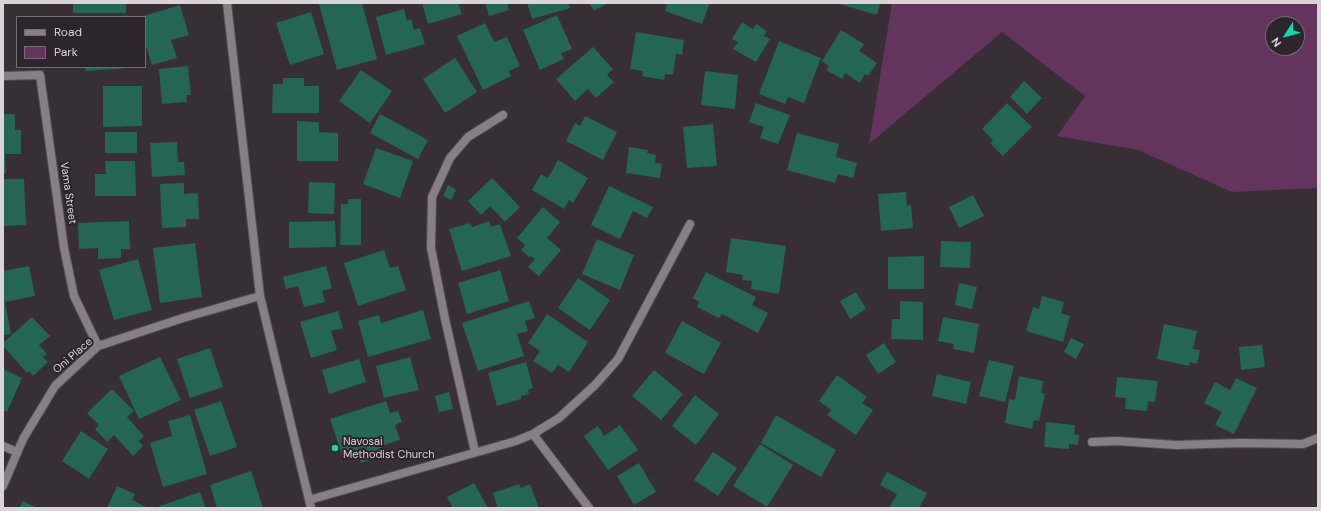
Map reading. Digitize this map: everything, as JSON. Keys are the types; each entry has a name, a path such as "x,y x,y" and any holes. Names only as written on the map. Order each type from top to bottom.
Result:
{"street":[{"path":"227,3 260,296 310,504 475,452 516,442 533,434 559,418 595,385 618,359 690,224"},
{"name":"Vama Street","path":"3,76 40,75 64,248 74,296 98,346"},
{"path":"475,452 445,319 431,248 432,197 450,158 468,137 503,115"},
{"name":"Oni Place","path":"3,486 23,439 55,386 98,346 183,318 260,296"},
{"path":"533,434 589,508"},
{"path":"1092,442 1117,441 1176,445 1241,443 1303,444 1318,438"},
{"path":"3,446 17,452"}],"green space":[{"path":"892,3 1318,3 1318,188 1232,192 1138,150 1057,136 1085,96 1002,32 869,144"}],"building":[{"path":"73,3 126,3 126,13 73,13"},
{"path":"362,3 377,59 337,70 319,4"},
{"path":"422,3 458,3 462,14 428,24"},
{"path":"485,3 507,3 509,10 489,16"},
{"path":"527,3 568,3 570,8 532,19"},
{"path":"589,3 608,3 594,11"},
{"path":"667,3 710,3 702,24 665,11"},
{"path":"836,3 880,3 877,15"},
{"path":"180,5 189,35 171,40 177,58 152,65 146,45 146,16 143,16"},
{"path":"404,9 407,21 411,19 414,30 420,28 425,44 386,55 376,17"},
{"path":"311,12 324,54 290,65 276,23"},
{"path":"557,15 572,49 561,53 564,59 540,70 523,30"},
{"path":"742,22 753,29 756,24 767,31 764,36 770,39 756,62 733,49 738,42 732,39"},
{"path":"485,23 494,42 507,37 520,66 509,71 511,76 483,90 457,36"},
{"path":"841,30 864,44 859,51 877,63 868,76 865,74 860,83 845,73 842,79 826,70 829,66 822,61"},
{"path":"636,32 684,40 682,55 676,54 673,75 665,74 664,80 642,76 643,71 630,69"},
{"path":"779,41 821,58 804,103 788,97 785,104 759,94"},
{"path":"593,47 613,69 607,75 614,82 596,98 588,89 575,101 556,79"},
{"path":"455,58 477,92 445,113 423,79"},
{"path":"188,66 191,95 186,95 187,102 162,104 159,69"},
{"path":"85,68 129,68 86,71"},
{"path":"361,70 392,91 370,123 339,101"},
{"path":"705,71 738,75 735,109 701,105"},
{"path":"283,78 304,78 304,86 319,86 319,113 272,113 273,84 283,84"},
{"path":"1024,81 1042,98 1027,114 1010,97"},
{"path":"103,86 142,86 142,126 103,127"},
{"path":"756,103 790,115 778,144 760,138 764,127 749,122"},
{"path":"1007,103 1032,127 1003,156 990,143 993,140 982,129"},
{"path":"3,114 15,114 15,130 21,130 21,154 5,154 6,173 3,173"},
{"path":"380,114 428,140 418,159 370,133"},
{"path":"585,116 617,132 603,160 566,141 575,123 580,126"},
{"path":"297,121 319,122 319,132 338,133 338,161 297,161"},
{"path":"713,124 717,166 687,168 683,127"},
{"path":"105,132 137,132 137,153 105,153"},
{"path":"797,133 839,144 836,157 857,163 853,178 838,174 835,183 787,170"},
{"path":"177,142 178,162 184,162 185,175 152,177 150,143"},
{"path":"629,147 648,150 647,153 656,155 655,163 662,164 660,178 626,173"},
{"path":"376,148 413,161 400,198 363,184"},
{"path":"558,160 588,178 573,203 569,200 564,209 532,190 541,174 548,178"},
{"path":"105,161 135,161 136,196 95,196 95,174 106,174"},
{"path":"492,178 520,207 505,222 490,206 481,215 468,201"},
{"path":"3,179 24,179 26,225 3,226"},
{"path":"309,182 335,183 334,214 308,213"},
{"path":"184,183 184,194 198,193 199,219 186,219 186,227 162,228 160,184"},
{"path":"448,185 456,190 451,200 443,196"},
{"path":"609,186 653,207 647,218 633,211 620,239 591,225"},
{"path":"906,192 907,206 911,205 913,228 881,231 878,194"},
{"path":"973,195 984,216 959,228 949,207"},
{"path":"348,199 361,199 361,245 340,245 341,204 348,204"},
{"path":"543,207 560,222 547,238 561,250 539,276 528,267 535,259 531,256 529,257 521,250 525,245 517,238"},
{"path":"129,221 130,249 121,249 121,258 98,259 98,248 79,249 78,223"},
{"path":"335,221 336,247 289,248 289,222"},
{"path":"489,221 491,227 500,224 511,256 462,271 449,229 470,223 472,227"},
{"path":"731,238 786,246 779,294 751,289 752,281 742,280 743,275 726,272"},
{"path":"597,239 634,255 620,290 582,274"},
{"path":"941,241 971,242 970,268 940,267"},
{"path":"195,243 202,297 160,303 153,248"},
{"path":"384,250 390,268 398,266 406,290 358,306 344,263"},
{"path":"924,256 924,289 888,289 888,257"},
{"path":"138,259 152,310 114,320 99,270"},
{"path":"29,266 35,296 5,302 11,334 3,335 3,271"},
{"path":"326,266 332,288 322,291 325,302 304,307 298,286 286,289 283,277"},
{"path":"500,270 509,301 467,314 458,283"},
{"path":"706,272 756,297 752,305 768,313 758,333 722,314 719,318 697,307 699,302 693,298"},
{"path":"578,278 610,300 590,330 558,308"},
{"path":"959,283 977,287 972,309 955,305"},
{"path":"856,292 866,309 850,319 840,301"},
{"path":"1042,296 1064,302 1061,313 1070,316 1063,342 1026,331 1033,307 1039,309"},
{"path":"529,301 535,318 525,321 528,331 517,334 524,356 478,371 462,323"},
{"path":"900,301 923,302 923,340 891,339 892,319 900,319"},
{"path":"423,310 431,339 368,357 358,321 379,315 381,323"},
{"path":"338,311 343,328 331,331 337,350 311,358 300,322"},
{"path":"547,314 588,342 569,372 558,365 552,373 533,361 540,351 528,343"},
{"path":"32,317 50,336 39,345 47,354 43,357 48,362 33,376 29,371 27,373 3,346 3,343"},
{"path":"943,317 979,324 974,353 953,349 954,344 938,341"},
{"path":"682,321 721,343 704,374 665,353"},
{"path":"1164,324 1197,331 1193,349 1200,350 1197,364 1190,362 1189,366 1157,359"},
{"path":"1071,338 1084,344 1076,359 1064,352"},
{"path":"884,343 896,362 878,374 866,355"},
{"path":"1262,345 1265,367 1241,370 1239,347"},
{"path":"210,348 223,387 190,398 177,359"},
{"path":"160,357 181,400 139,419 119,376"},
{"path":"410,357 419,390 384,398 376,366"},
{"path":"359,359 366,382 329,394 322,370"},
{"path":"989,360 1014,366 1005,402 979,396"},
{"path":"526,362 533,388 528,390 529,394 521,396 521,399 497,406 488,373"},
{"path":"3,369 22,378 7,412 3,410"},
{"path":"654,370 683,394 661,420 632,396"},
{"path":"937,374 971,382 966,404 932,396"},
{"path":"837,375 867,397 862,403 873,410 856,435 827,415 831,410 819,401"},
{"path":"1019,376 1043,381 1041,393 1045,394 1039,421 1034,420 1032,429 1005,423 1009,399 1015,400"},
{"path":"1117,377 1158,381 1155,402 1148,401 1147,411 1125,409 1126,398 1115,397"},
{"path":"1236,378 1257,388 1234,434 1215,425 1222,412 1204,403 1215,382 1230,390"},
{"path":"112,389 134,411 127,417 144,436 139,441 143,446 133,456 114,435 107,442 95,429 99,425 87,413"},
{"path":"449,392 453,409 439,412 435,396"},
{"path":"695,395 719,414 696,445 672,426"},
{"path":"221,401 237,447 210,456 194,410"},
{"path":"386,401 390,413 398,411 402,422 395,425 400,440 381,446 384,455 361,463 357,453 343,458 330,419"},
{"path":"190,415 207,474 163,487 150,443 172,436 168,421"},
{"path":"776,415 836,450 821,477 761,443"},
{"path":"1046,422 1075,425 1074,434 1079,435 1078,445 1069,444 1069,449 1044,447"},
{"path":"620,425 638,450 608,470 584,436 598,426 604,436"},
{"path":"81,431 108,449 89,479 62,461"},
{"path":"760,444 793,465 767,507 733,486"},
{"path":"713,452 737,468 718,496 694,480"},
{"path":"639,463 656,492 634,505 617,476"},
{"path":"251,471 263,508 217,508 210,485"},
{"path":"887,472 927,493 919,508 889,508 897,494 880,485"},
{"path":"474,483 488,508 453,508 447,497"},
{"path":"519,484 521,488 530,484 539,508 498,508 493,493"},
{"path":"117,486 135,494 132,500 148,508 107,508"},
{"path":"200,492 206,508 157,508 157,507"},
{"path":"23,501 37,508 19,508"}],"place":[{"name":"Navosai Methodist Church","path":"335,448"}]}
